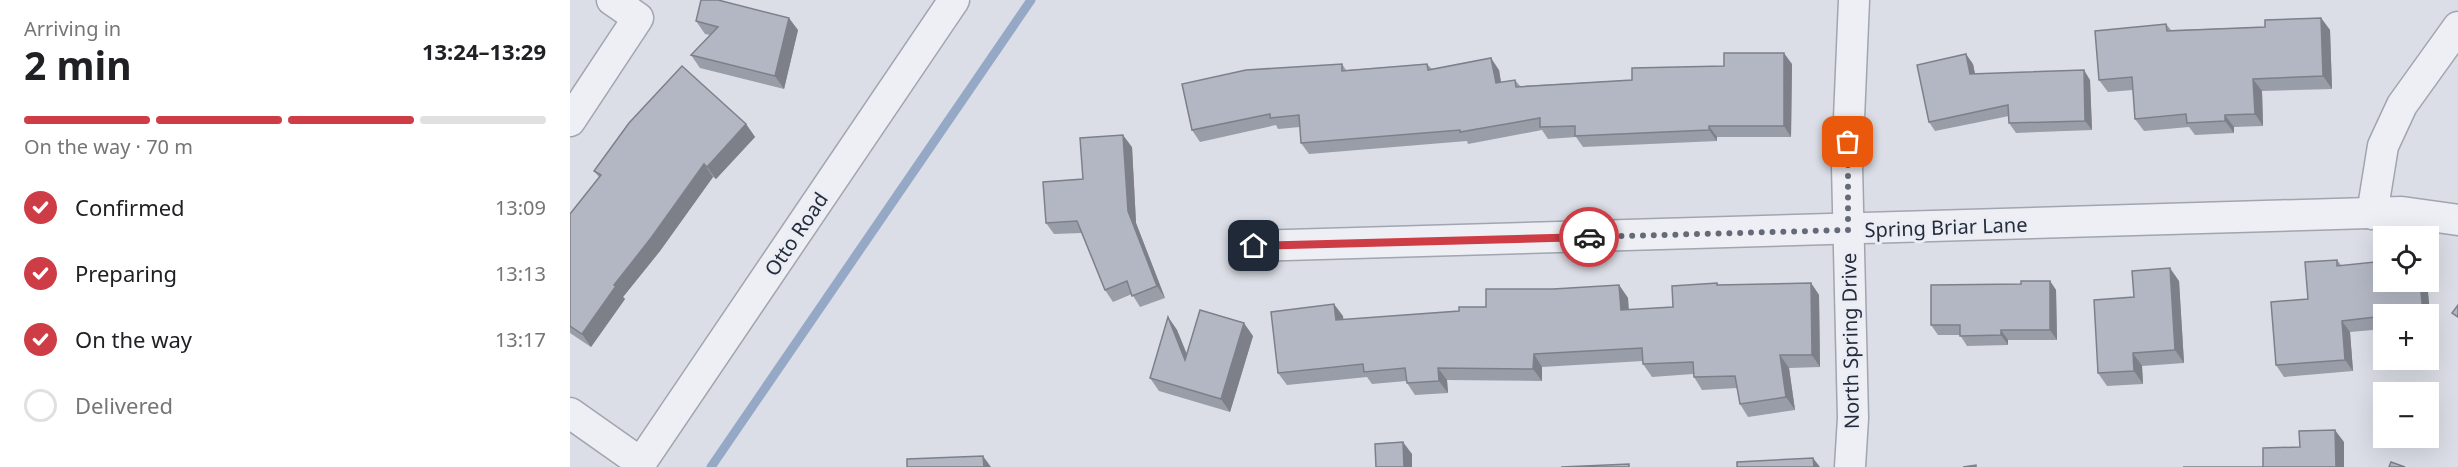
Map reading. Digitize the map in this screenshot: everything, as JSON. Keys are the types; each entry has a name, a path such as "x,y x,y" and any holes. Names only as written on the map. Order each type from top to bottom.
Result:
{"street":[{"path":"570,121 638,18 612,0"},
{"name":"Otto Road","path":"639,465 954,0"},
{"name":"North Spring Drive","path":"1850,467 1853,418 1847,166 1854,0"},
{"path":"2372,214 2388,136 2403,105 2458,27"},
{"name":"Spring Briar Lane","path":"1254,246 2402,212 2458,220"},
{"path":"570,413 639,465"}],"building":[{"path":"701,0 718,0 789,18 775,76 691,55 718,27 696,21"},
{"path":"2321,18 2323,76 2253,79 2255,114 2225,115 2225,121 2187,123 2186,114 2135,119 2132,77 2099,80 2095,31 2166,24 2167,31 2265,27 2265,20"},
{"path":"1724,53 1784,53 1784,126 1709,126 1709,130 1575,136 1575,126 1540,127 1540,118 1460,132 1460,130 1301,143 1299,115 1270,118 1270,114 1192,130 1182,84 1246,70 1342,64 1342,71 1427,64 1428,70 1491,58 1496,83 1515,80 1516,87 1632,80 1632,68 1724,66"},
{"path":"1966,54 1970,74 2084,70 2085,121 2009,123 2008,105 1929,122 1917,65"},
{"path":"682,66 746,124 707,167 704,164 614,285 616,286 582,334 570,326 570,214 601,175 594,171 629,123"},
{"path":"1123,135 1128,211 1157,286 1132,296 1127,281 1105,290 1077,221 1046,223 1043,182 1083,179 1080,138"},
{"path":"2337,260 2337,266 2373,262 2373,292 2421,292 2422,304 2373,304 2373,317 2342,321 2345,360 2276,365 2271,302 2308,299 2305,262"},
{"path":"2170,268 2175,350 2133,353 2134,371 2098,373 2094,300 2134,297 2132,271"},
{"path":"2021,281 2050,281 2050,330 2001,330 2001,335 1960,336 1960,325 1931,325 1931,285 2021,284"},
{"path":"1717,283 1717,285 1811,283 1812,355 1780,355 1786,397 1740,404 1735,376 1694,377 1693,362 1643,364 1642,348 1534,354 1533,369 1438,368 1439,381 1407,383 1405,368 1364,372 1363,364 1278,373 1271,312 1334,304 1336,320 1459,311 1459,307 1486,307 1486,289 1553,289 1619,285 1621,310 1673,307 1672,286"},
{"path":"2458,305 2458,317 2452,313"},
{"path":"1200,310 1244,323 1221,399 1150,378 1168,317 1185,360"},
{"path":"2335,430 2336,467 2263,467 2263,448 2300,447 2299,431"},
{"path":"1403,442 1404,467 1376,467 1375,444"},
{"path":"983,456 984,467 907,467 907,459"},
{"path":"1813,458 1814,467 1737,467 1737,462"},
{"path":"2391,462 2405,467 2389,467"},
{"path":"1629,464 1629,467 1561,467"}],"waterway":[{"path":"711,467 1031,0"}],"way so far":[{"path":"1589,237 1848,230 1848,142"}],"route":[{"path":"1254,246 1589,237"}]}
